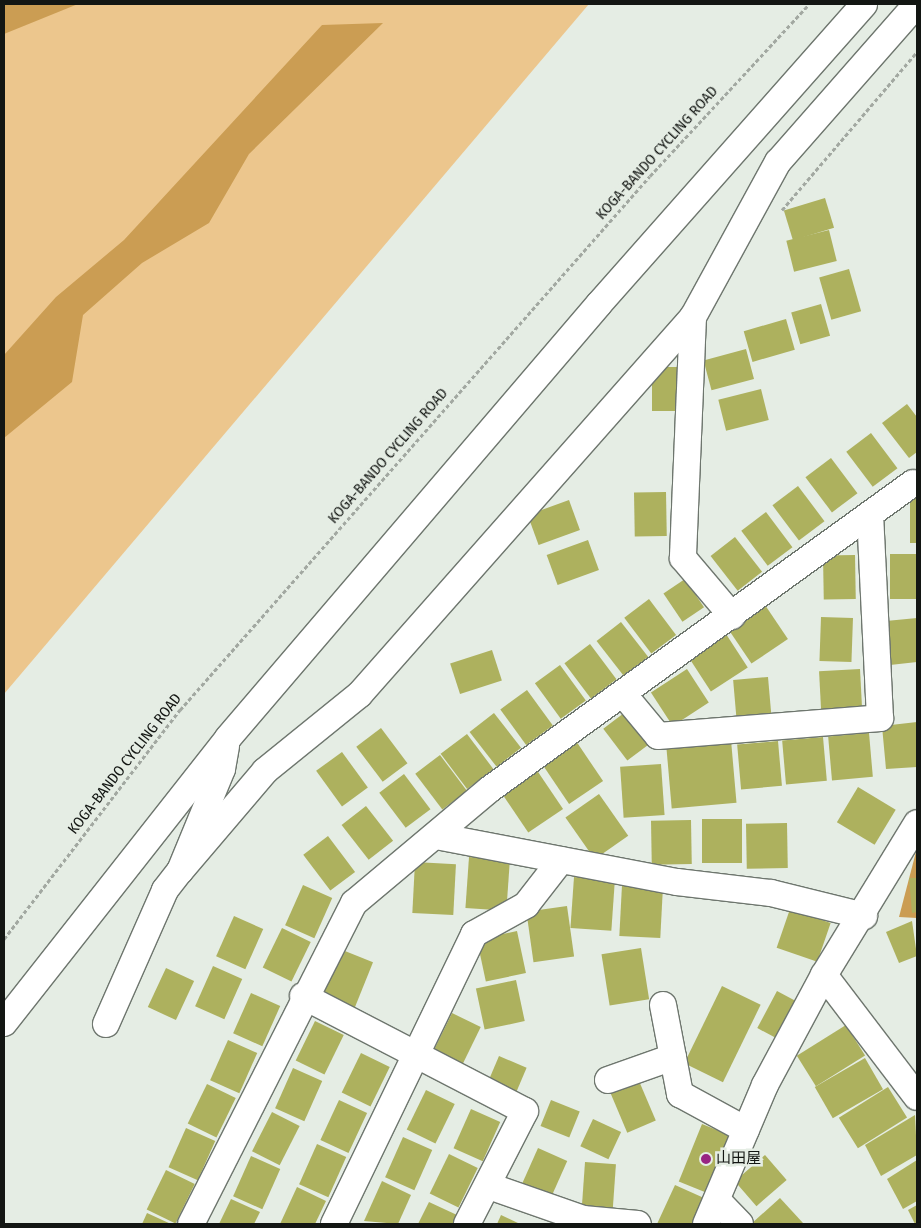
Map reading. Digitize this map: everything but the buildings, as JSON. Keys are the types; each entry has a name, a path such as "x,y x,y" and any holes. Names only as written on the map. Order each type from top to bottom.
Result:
{"street":[{"path":"4,1023 228,738 599,304 864,4"},
{"path":"106,1024 165,890 180,871 265,771 359,695 693,317 778,162 917,4"},
{"path":"693,317 682,558 732,616"},
{"path":"191,1224 303,996 354,903 490,789 624,695 870,517 913,483"},
{"path":"624,695 658,736 880,718 870,517"},
{"path":"180,871 222,769 228,738"},
{"path":"706,1224 746,1130 824,975 864,916 917,823"},
{"path":"436,836 677,882 771,893 864,916"},
{"path":"334,1224 415,1050 474,934 526,904 561,860"},
{"path":"824,975 917,1097"},
{"path":"303,996 415,1050 525,1111 489,1186 467,1224"},
{"path":"662,1005 680,1094 746,1130"},
{"path":"608,1080 673,1057"},
{"path":"489,1186 584,1219 638,1224"},
{"path":"717,1200 740,1224"}],"path":[{"name":"KOGA-BANDO CYCLING ROAD","path":"4,939 180,710 650,176 809,4"},
{"path":"775,218 917,52"}],"shaded area":[{"path":"4,4 589,4 4,694"},
{"path":"4,4 78,4 4,34"},
{"path":"383,23 249,154 209,223 142,263 83,315 72,382 4,438 4,355 56,297 124,240 322,25"},
{"path":"917,848 917,918 899,917"}],"place":[{"name":"山田屋","path":"706,1159"}]}
